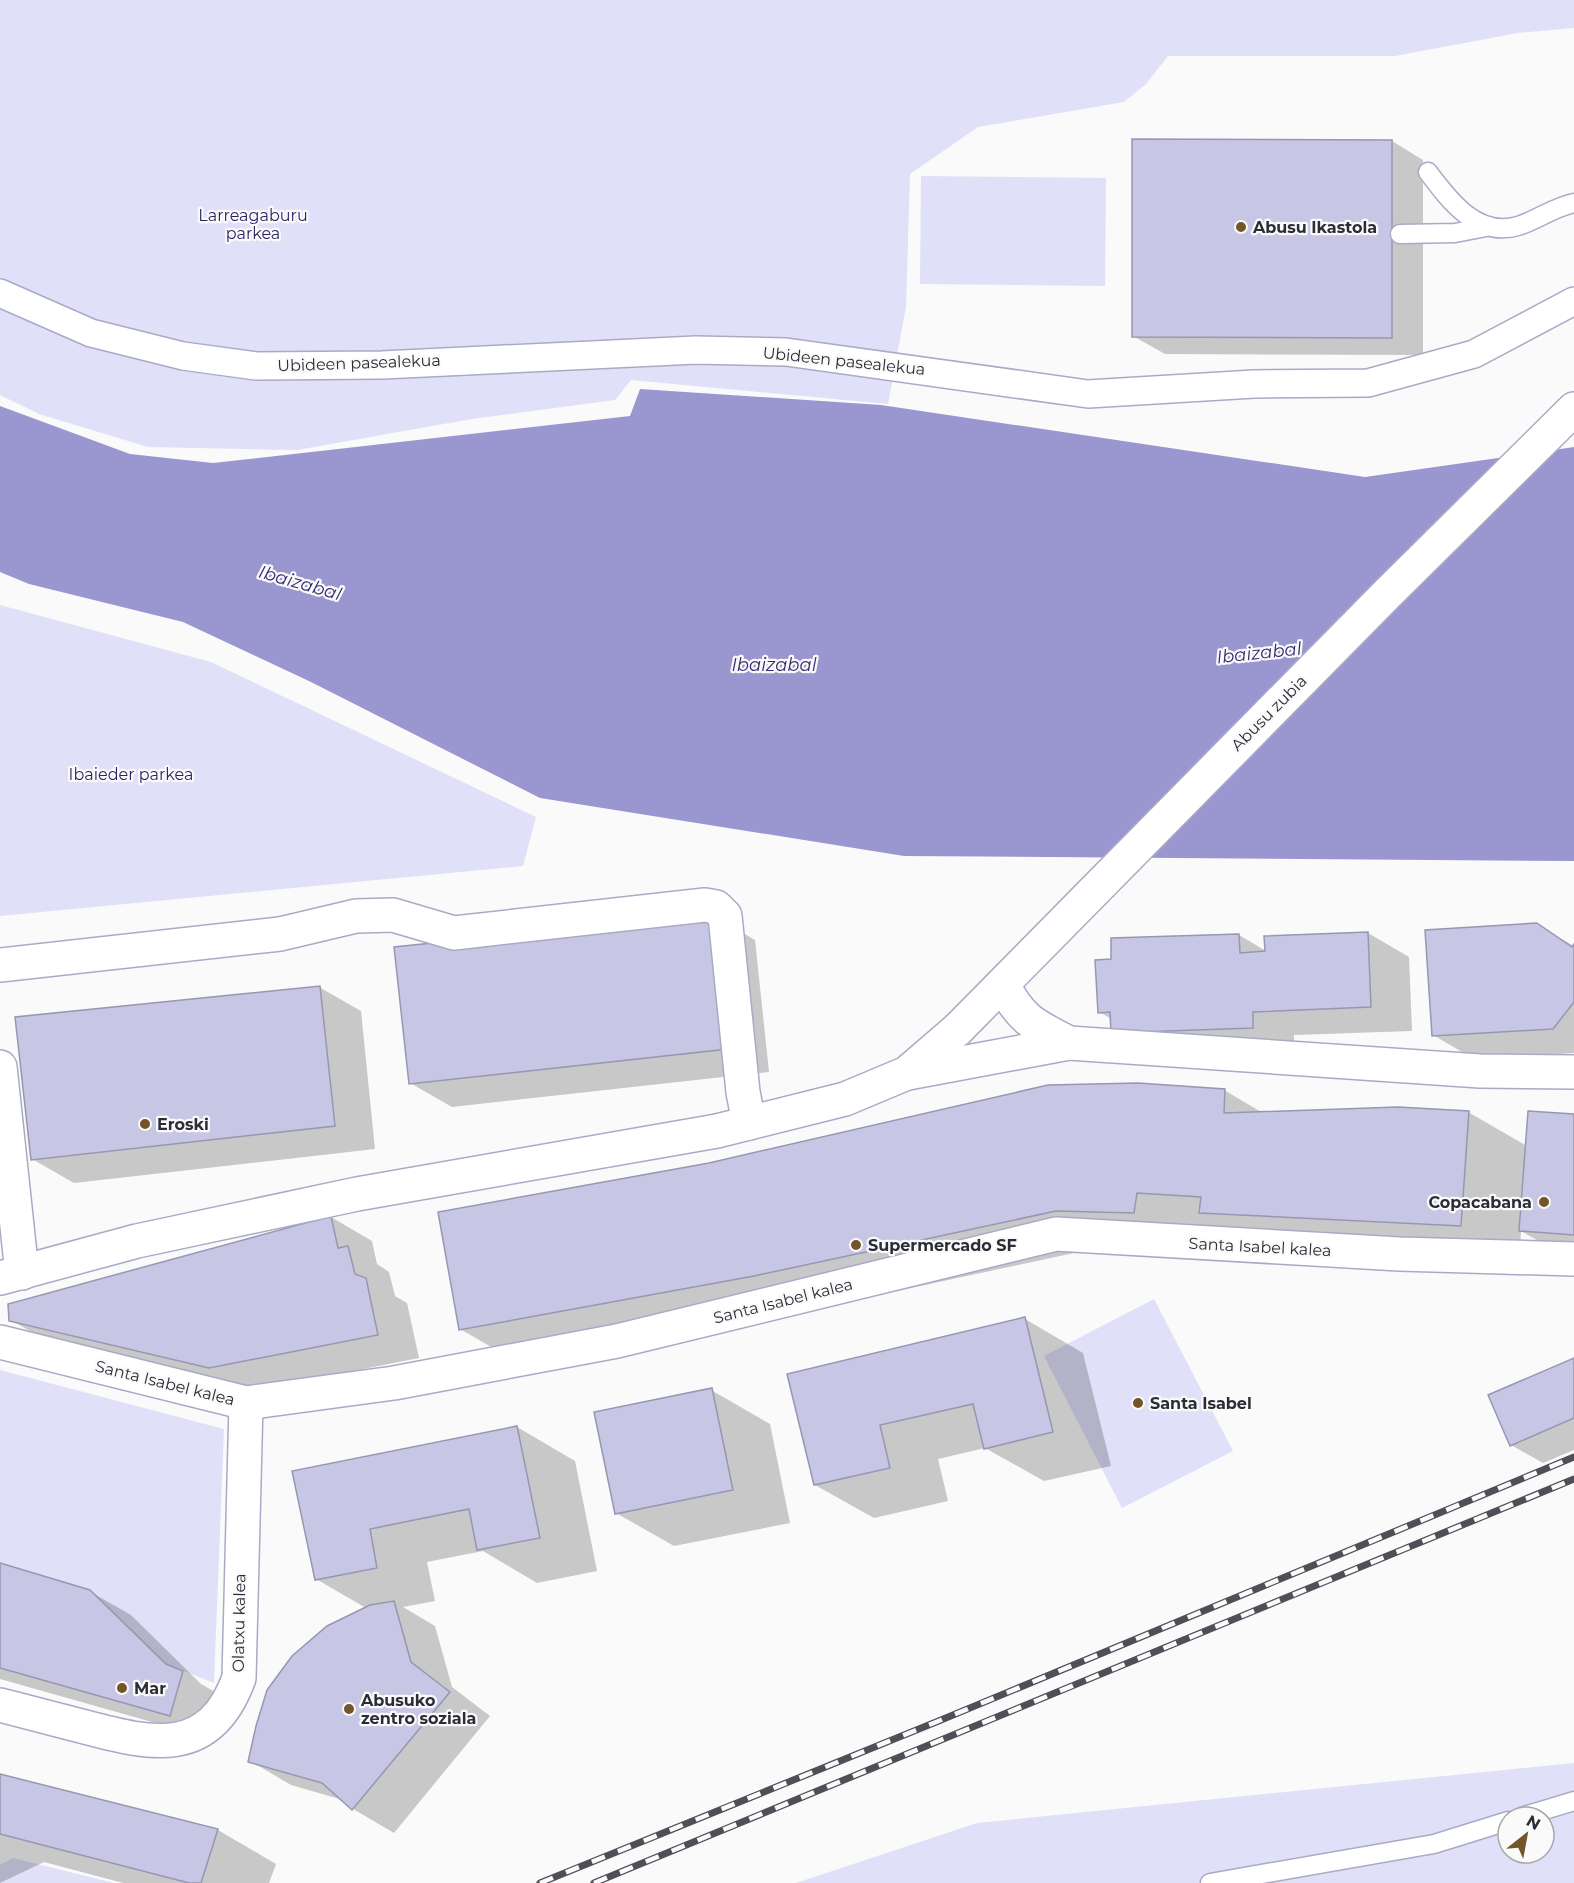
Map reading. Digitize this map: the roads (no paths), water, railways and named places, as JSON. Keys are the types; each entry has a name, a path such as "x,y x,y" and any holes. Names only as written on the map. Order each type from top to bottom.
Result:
{"street":[{"name":"Ubideen pasealekua","path":"0,293 91,333 183,356 256,366 382,365 696,350 786,352 1088,394 1254,384 1368,383 1474,354 1574,301"},
{"name":"Abusu zubia","path":"907,1073 958,1029 1377,603 1574,409"},
{"path":"0,965 280,934 356,916 393,915 454,933 705,905 716,907 725,916 743,1092 749,1124"},
{"path":"1010,976 1012,1002 1029,1023 1069,1042"},
{"path":"0,1066 11,1275 137,1241 357,1194 749,1124 845,1099 907,1073 1069,1042 1480,1071 1574,1072"},
{"name":"Santa Isabel kalea","path":"0,1342 246,1403 394,1383 617,1341 1056,1234 1399,1254 1574,1259"},
{"name":"Olatxu kalea","path":"0,1705 138,1741 181,1739 214,1722 234,1693 239,1678 246,1403"}],"lane":[{"path":"1428,172 1453,206 1486,227"},
{"path":"1400,234 1455,233 1486,227 1516,227 1574,202"},
{"path":"1556,1806 1574,1801"},
{"path":"1210,1883 1434,1844 1496,1825"}],"water":[{"name":"Ibaizabal","path":"640,389 881,405 1365,477 1574,447 1574,861 904,856 540,798 311,682 183,622 29,584 0,572 0,406 130,454 213,463 630,416"}],"railway":[{"path":"540,1883 941,1720 1574,1457"},
{"path":"594,1883 1574,1479"}],"place":[{"name":"Abusu Ikastola","path":"1241,227"},
{"name":"Eroski","path":"145,1124"},
{"name":"Copacabana","path":"1544,1202"},
{"name":"Supermercado SF","path":"856,1245"},
{"name":"Santa Isabel","path":"1138,1403"},
{"name":"Mar","path":"122,1688"},
{"name":"Abusuko zentro soziala","path":"349,1709"}],"park label":[{"name":"Larreagaburu parkea","path":"253,224"},
{"name":"Ibaieder parkea","path":"131,774"}]}
